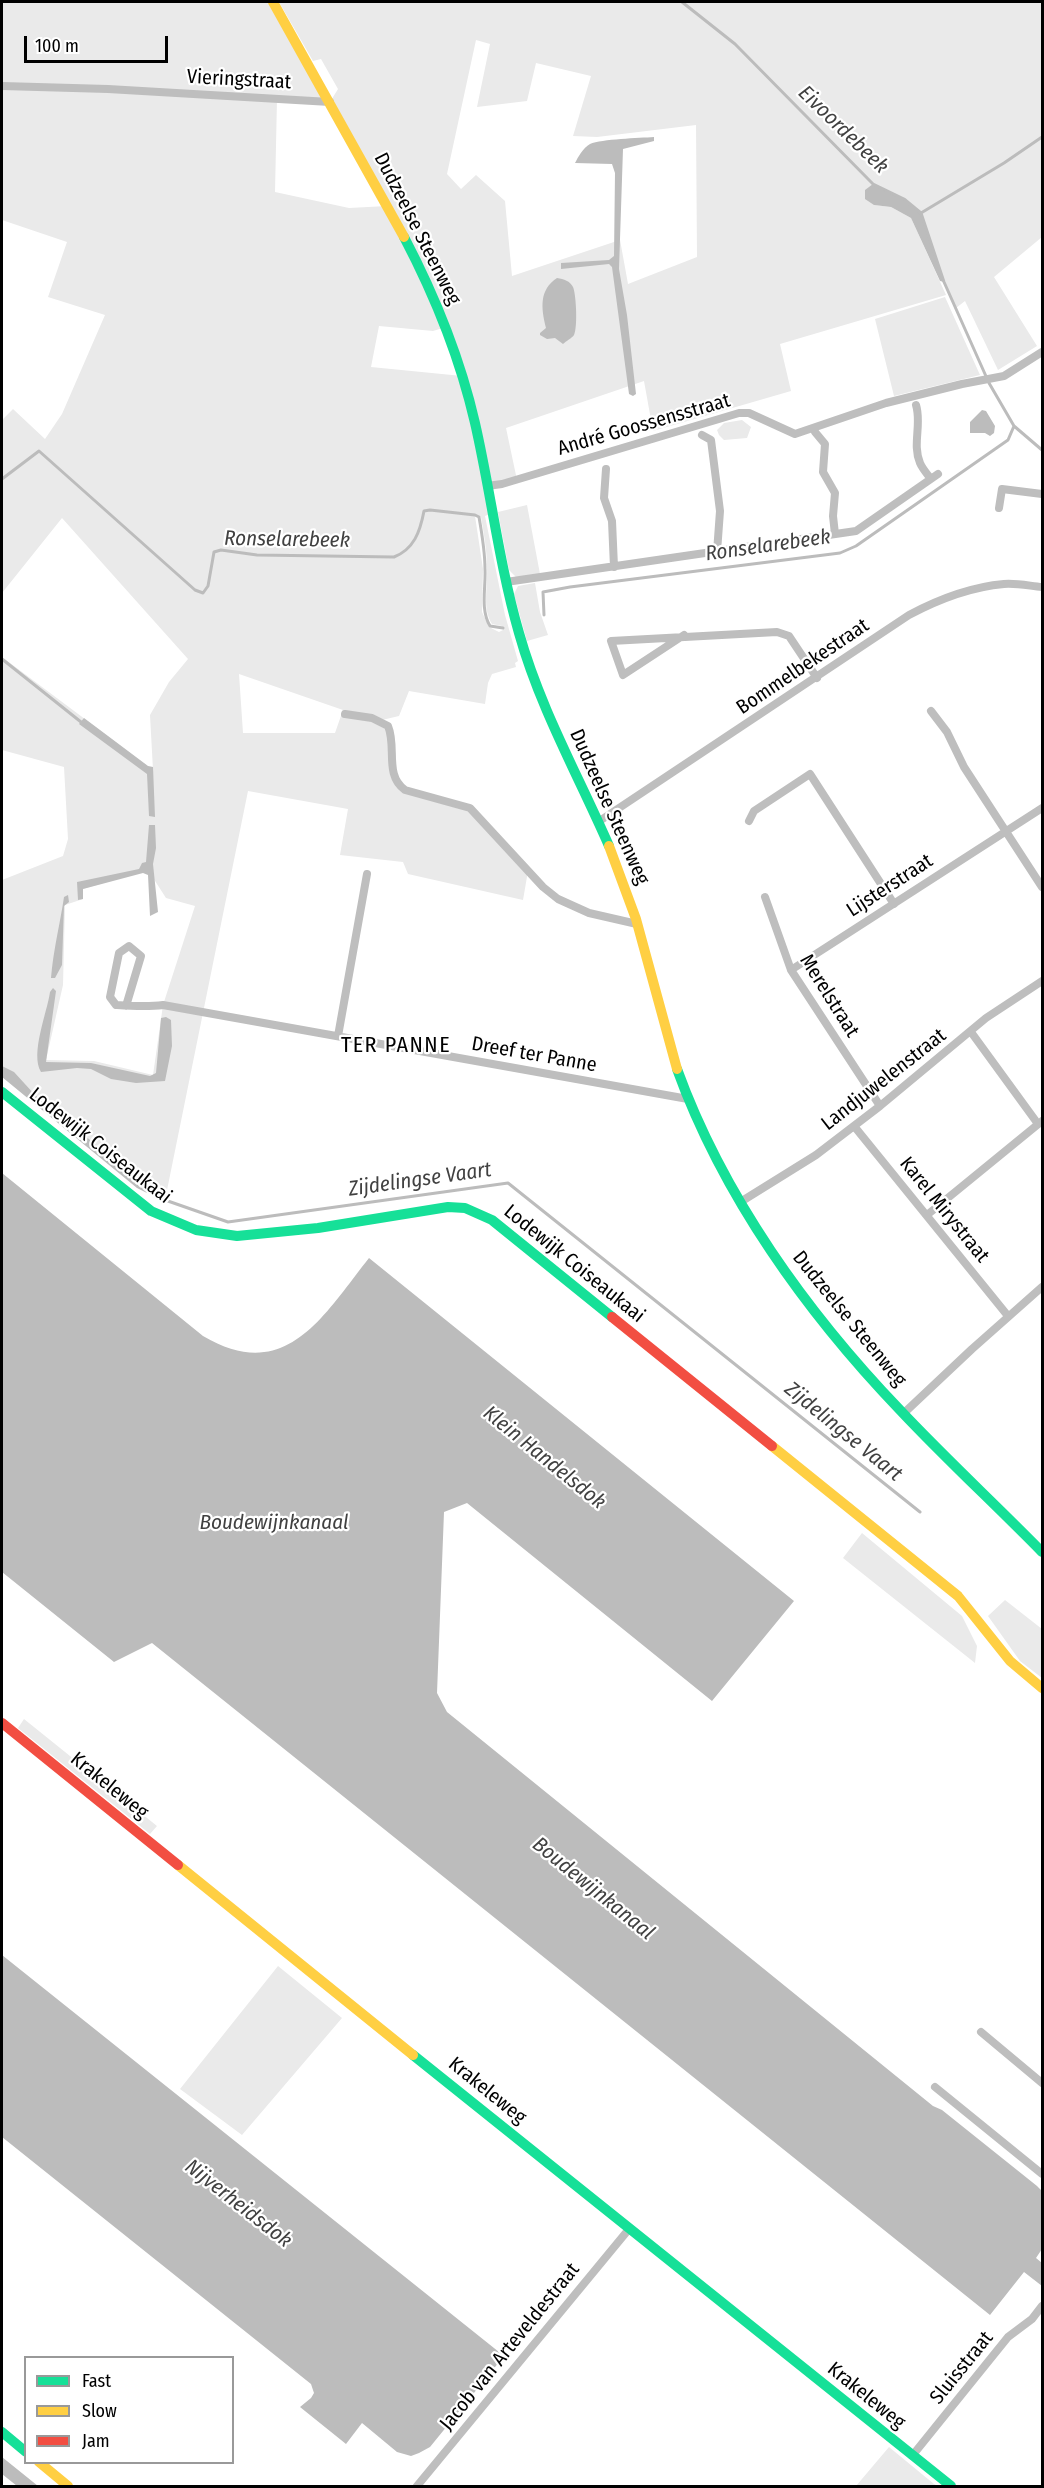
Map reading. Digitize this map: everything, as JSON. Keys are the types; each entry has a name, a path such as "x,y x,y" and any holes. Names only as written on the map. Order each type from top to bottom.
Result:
{"street":[{"name":"Dudzeelse Steenweg","path":"273,2 400,228 426,278 442,317 467,390 518,632 535,685 626,889 659,1013 688,1099 701,1127 742,1201 814,1310 882,1391 1042,1551"},
{"name":"Vieringstraat","path":"2,86 108,89 330,102"},
{"name":"André Goossensstraat","path":"487,486 502,484 739,413 749,413 795,434 886,403 1004,376 1042,352"},
{"path":"506,582 856,531 934,477 920,463 917,438 920,420 916,405"},
{"path":"815,432 825,444 823,472 835,493 833,516 835,534"},
{"name":"André Goossensstraat","path":"702,435 711,440 718,484 720,510 717,552"},
{"name":"André Goossensstraat","path":"606,469 604,498 612,521 614,567"},
{"path":"999,508 1002,489 1042,494"},
{"name":"Bommelbekestraat","path":"598,822 909,615 933,602 962,592 1006,584 1042,587"},
{"path":"684,635 623,675 611,641 684,635 777,632 789,636 817,678"},
{"path":"931,711 947,732 964,767 1042,887"},
{"path":"345,714 372,718 388,726 392,735 393,776 405,790 470,808 543,887 558,899 589,913 637,924"},
{"path":"749,821 754,811 810,774 894,904"},
{"name":"Lijsterstraat","path":"791,970 1042,808"},
{"path":"338,1036 367,874"},
{"name":"Merelstraat","path":"765,897 791,970 880,1106"},
{"path":"129,946 141,956 126,1006 116,1005 110,997 119,953 129,946"},
{"name":"Landjuwelenstraat","path":"742,1201 816,1155 880,1106 971,1032 986,1017 1042,981"},
{"name":"Dreef ter Panne","path":"126,1006 163,1005 688,1099"},
{"path":"927,1215 1040,1123 971,1032"},
{"name":"Lodewijk Coiseaukaai","path":"2,1092 151,1211 169,1222 188,1228 228,1236 264,1234 448,1207 465,1208 492,1220 958,1596 974,1612 1010,1661 1042,1688"},
{"name":"Karel Mirystraat","path":"854,1126 1008,1316"},
{"path":"904,1413 1042,1287"},
{"name":"Krakeleweg","path":"2,1723 951,2487"},
{"path":"981,2032 1042,2083"},
{"path":"935,2087 1042,2174"},
{"name":"Jacob van Arteveldestraat","path":"417,2487 629,2229"},
{"name":"Sluisstraat","path":"912,2456 1008,2337 1032,2319 1042,2306"},
{"path":"1032,2319 1042,2319"},
{"path":"2,2432 24,2450"},
{"path":"40,2464 68,2487"}],"shaded area":[{"path":"2,2 273,2 330,102 338,89 321,59 313,61 279,2 1042,2 1042,237 994,277 1037,346 998,370 965,301 956,308 944,282 921,213 904,199 874,205 891,207 911,218 946,295 780,344 791,391 653,431 644,381 506,428 517,480 487,486 493,513 485,516 505,615 518,661 515,663 516,667 492,674 488,683 485,704 409,691 399,716 382,720 388,726 392,764 399,786 461,804 528,871 523,900 408,874 403,862 340,855 348,809 248,791 165,1200 149,1192 2,1073 2,880 63,856 68,839 64,767 2,750 2,657 153,770 150,715 169,682 188,659 62,518 2,593 2,420 13,409 45,439 62,414 105,315 48,297 67,242 2,220","holes":["476,40 490,44 477,107 527,101 536,63 591,76 573,136 597,137 696,125 697,257 628,284 620,240 512,276 505,201 476,175 461,189 447,174","277,99 330,102 387,206 349,208 275,192","379,326 433,331 446,327 462,376 371,367","475,516 481,517 485,542 487,611 492,624 502,626 503,630 499,632 489,627 482,612 483,569","239,674 343,710 335,733 243,733","148,870 166,898 195,906 163,1005 153,1075 94,1061 46,1060 63,985 65,905 83,899 83,889"]},
{"path":"945,297 980,375 894,396 875,319"},
{"path":"742,420 751,427 747,438 724,440 719,435 717,430 724,423"},
{"path":"527,505 540,574 516,577 509,570 498,512"},
{"path":"535,583 540,612 548,635 527,641 514,594 518,586"},
{"path":"862,1533 962,1616 977,1646 975,1663 843,1558"},
{"path":"1005,1600 1042,1629 1042,1678 1020,1661 988,1616"},
{"path":"24,1719 157,1826 150,1834 18,1728"},
{"path":"278,1966 342,2018 242,2135 180,2089"},
{"path":"889,2447 934,2484 938,2486 856,2486"}],"water":[{"path":"654,137 654,141 623,149 619,269 636,394 633,396 629,394 612,267 609,264 561,269 561,263 609,260 614,256 615,173 612,164 575,163 581,153 587,146 596,142"},
{"path":"873,184 904,199 921,213 944,282 940,281 911,218 891,207 874,205 865,199 865,190"},
{"path":"557,278 572,285 576,303 574,335 563,344 555,338 547,339 540,335 546,328 543,313 544,294"},
{"path":"982,410 986,411 995,426 994,433 990,436 985,433 970,433 970,422"},
{"path":"84,718 148,766 153,767 155,817 149,816 147,774 79,724"},
{"path":"149,825 155,825 156,848 153,864 158,912 150,916 148,875 143,873 83,889 83,899 78,900 77,882 139,869 142,863 146,862"},
{"path":"68,895 69,902 64,906 62,965 55,978 51,978 64,897"},
{"path":"53,988 56,991 46,1062 91,1063 150,1076 156,1073 161,1018 166,1017 171,1020 172,1046 165,1081 136,1083 111,1079 91,1069 77,1068 41,1072 37,1055 38,1044 50,992"},
{"path":"2,1066 14,1072 35,1095 150,1189 147,1193 137,1188 2,1077"},
{"name":"Boudewijnkanaal","path":"2,1173 203,1336 232,1349 257,1353 280,1348 300,1337 335,1302 369,1258 794,1601 712,1701 467,1503 444,1512 437,1693 447,1712 933,2106 942,2110 1037,2186 1042,2191 1042,2249 1036,2258 1042,2263 1042,2286 1024,2272 990,2315 152,1643 114,1662 2,1572"},
{"name":"Nijverheidsdok","path":"2,1955 504,2356 430,2447 411,2456 397,2452 362,2423 346,2444 300,2407 314,2393 311,2384 2,2137"},
{"path":"2,2457 38,2486 17,2486 2,2474"}],"waterway":[{"name":"Eivoordebeek","path":"682,2 735,44 873,184 904,199 921,213 944,282 989,383 1014,426 1042,450"},
{"path":"921,213 1004,163 1042,137"},
{"name":"Ronselarebeek","path":"544,615 543,592 840,553 856,546 1008,440 1014,426"},
{"name":"Ronselarebeek","path":"2,479 39,451 195,590 203,593 208,586 214,552 221,550 257,555 394,557 407,549 415,539 424,511 475,515 479,517 484,550 485,613 490,626 503,628"},
{"path":"2,659 81,722"},
{"name":"Zijdelingse Vaart","path":"146,1190 165,1200 228,1222 508,1183 920,1512"}],"traffic: fast":[{"path":"404,237 436,305 462,375 481,449 506,581 528,661 549,715 609,846"},
{"path":"677,1069 718,1162 743,1207 801,1293 832,1334 900,1410 1042,1552"},
{"path":"2,1092 151,1211 196,1230 237,1236 318,1228 448,1207 465,1208 492,1220 612,1317"},
{"path":"413,2055 951,2486"},
{"path":"2,2432 24,2450"}],"traffic: slow":[{"path":"273,2 404,237"},
{"path":"609,846 636,919 677,1069"},
{"path":"772,1446 958,1596 1010,1661 1042,1688"},
{"path":"178,1865 413,2055"},
{"path":"41,2464 68,2486"}],"traffic: jam":[{"path":"612,1317 772,1446"},
{"path":"2,1723 178,1865"}],"district":[{"name":"TER PANNE","path":"396,1046"}],"water label":[{"name":"Klein Handelsdok","path":"544,1458"}]}
